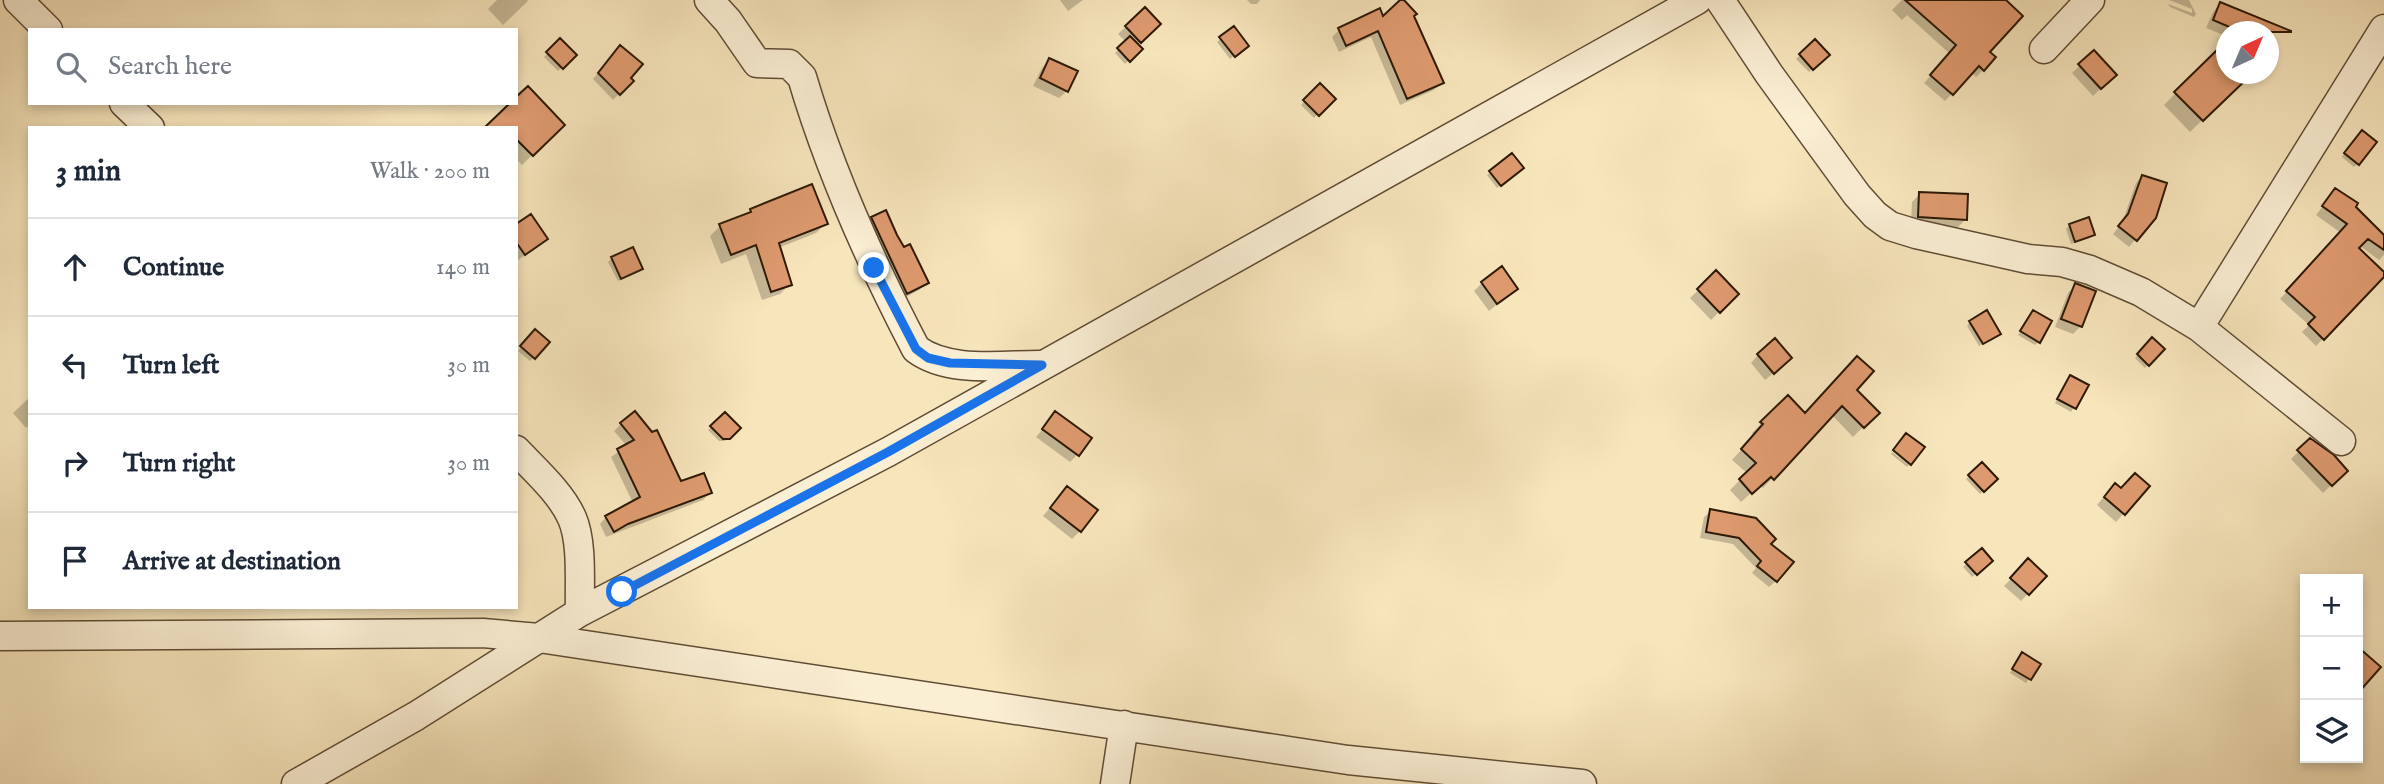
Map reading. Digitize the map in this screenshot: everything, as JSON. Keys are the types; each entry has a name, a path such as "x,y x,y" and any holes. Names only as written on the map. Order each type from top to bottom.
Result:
{"street":[{"path":"18,0 46,28"},
{"path":"709,0 728,21 757,63 789,64 802,78 850,215 916,349 928,358 950,363 1042,365"},
{"path":"296,784 416,716 580,612 888,452 1697,0"},
{"path":"1720,0 1857,195 1890,226 2028,259 2062,262 2090,270 2141,292 2199,327 2341,441"},
{"path":"2044,49 2090,0"},
{"path":"2199,327 2384,29"},
{"path":"126,105 148,126"},
{"path":"518,452 551,488 572,518 577,535 580,612"},
{"path":"0,636 483,633 539,638 1348,760 1582,784"},
{"path":"1115,784 1124,726"}],"building":[{"path":"1400,0 1404,0 1417,14 1414,16 1444,83 1407,99 1378,31 1346,46 1338,28 1380,8 1383,16"},
{"path":"1905,0 2006,0 2023,16 1990,52 1996,57 1984,71 1979,66 1953,95 1930,75 1956,45"},
{"path":"2220,2 2267,21 2216,21 2213,20"},
{"path":"1145,7 1161,24 1141,43 1125,26"},
{"path":"1234,26 1249,46 1235,57 1219,37"},
{"path":"2279,26 2291,31 2279,32"},
{"path":"1130,36 1143,49 1130,62 1117,48"},
{"path":"560,38 577,55 563,69 546,52"},
{"path":"1815,39 1830,55 1813,70 1799,54"},
{"path":"620,45 643,64 631,78 634,81 620,95 598,73"},
{"path":"2094,50 2117,75 2101,89 2078,64"},
{"path":"2216,51 2216,84 2242,84 2203,121 2174,92"},
{"path":"1049,58 1078,71 1068,92 1040,78"},
{"path":"1320,83 1336,99 1319,116 1303,100"},
{"path":"528,86 565,125 533,156 518,141 518,126 486,126 508,105 518,105 518,95"},
{"path":"2362,130 2377,142 2359,165 2344,153"},
{"path":"1512,153 1524,168 1501,186 1489,171"},
{"path":"2142,175 2167,183 2156,218 2137,241 2118,226 2128,214"},
{"path":"812,184 828,224 779,243 792,285 771,292 756,245 731,255 719,224"},
{"path":"2335,188 2358,203 2356,207 2384,235 2384,250 2368,239 2359,248 2384,272 2384,277 2324,340 2308,324 2315,317 2286,291 2347,224 2322,206"},
{"path":"1919,192 1968,194 1967,220 1918,217"},
{"path":"886,210 904,247 910,244 929,283 907,294 871,217"},
{"path":"531,214 548,239 525,255 518,245 518,223"},
{"path":"2089,217 2095,235 2075,242 2069,224"},
{"path":"633,247 643,269 621,279 611,257"},
{"path":"1502,266 1518,289 1497,304 1481,282"},
{"path":"1716,270 1739,294 1720,313 1697,289"},
{"path":"2075,283 2096,291 2082,327 2061,319"},
{"path":"1987,310 2001,334 1983,344 1969,321"},
{"path":"2033,310 2052,321 2040,343 2020,331"},
{"path":"535,329 550,342 535,359 520,346"},
{"path":"2152,337 2165,349 2149,366 2137,354"},
{"path":"1775,338 1792,358 1774,374 1757,354"},
{"path":"1857,356 1874,371 1857,390 1880,413 1864,428 1842,406 1774,480 1771,477 1752,494 1739,479 1756,463 1741,449 1763,424 1760,422 1788,395 1805,413"},
{"path":"2070,375 2089,385 2076,409 2057,399"},
{"path":"635,411 652,432 657,430 681,481 704,473 712,493 628,524 614,532 605,516 640,497 617,449 634,440 620,423"},
{"path":"1055,411 1092,438 1079,456 1042,429"},
{"path":"725,412 741,428 730,439 723,439 710,426"},
{"path":"1906,433 1925,447 1911,465 1893,450"},
{"path":"2310,438 2334,455 2348,471 2332,486 2297,450"},
{"path":"1982,462 1998,479 1984,492 1968,475"},
{"path":"2135,473 2150,486 2125,515 2104,497 2115,483 2121,488"},
{"path":"1067,486 1098,510 1081,532 1050,508"},
{"path":"1710,509 1756,518 1776,539 1771,544 1794,562 1777,582 1757,566 1761,561 1739,538 1706,532"},
{"path":"1982,548 1993,561 1977,575 1965,562"},
{"path":"2028,558 2047,576 2029,595 2010,578"},
{"path":"2363,651 2381,667 2363,687"},
{"path":"2022,652 2041,664 2031,680 2012,669"}],"route":[{"path":"622,592 888,452 1042,365 975,365 928,358 916,349 874,268"}]}
